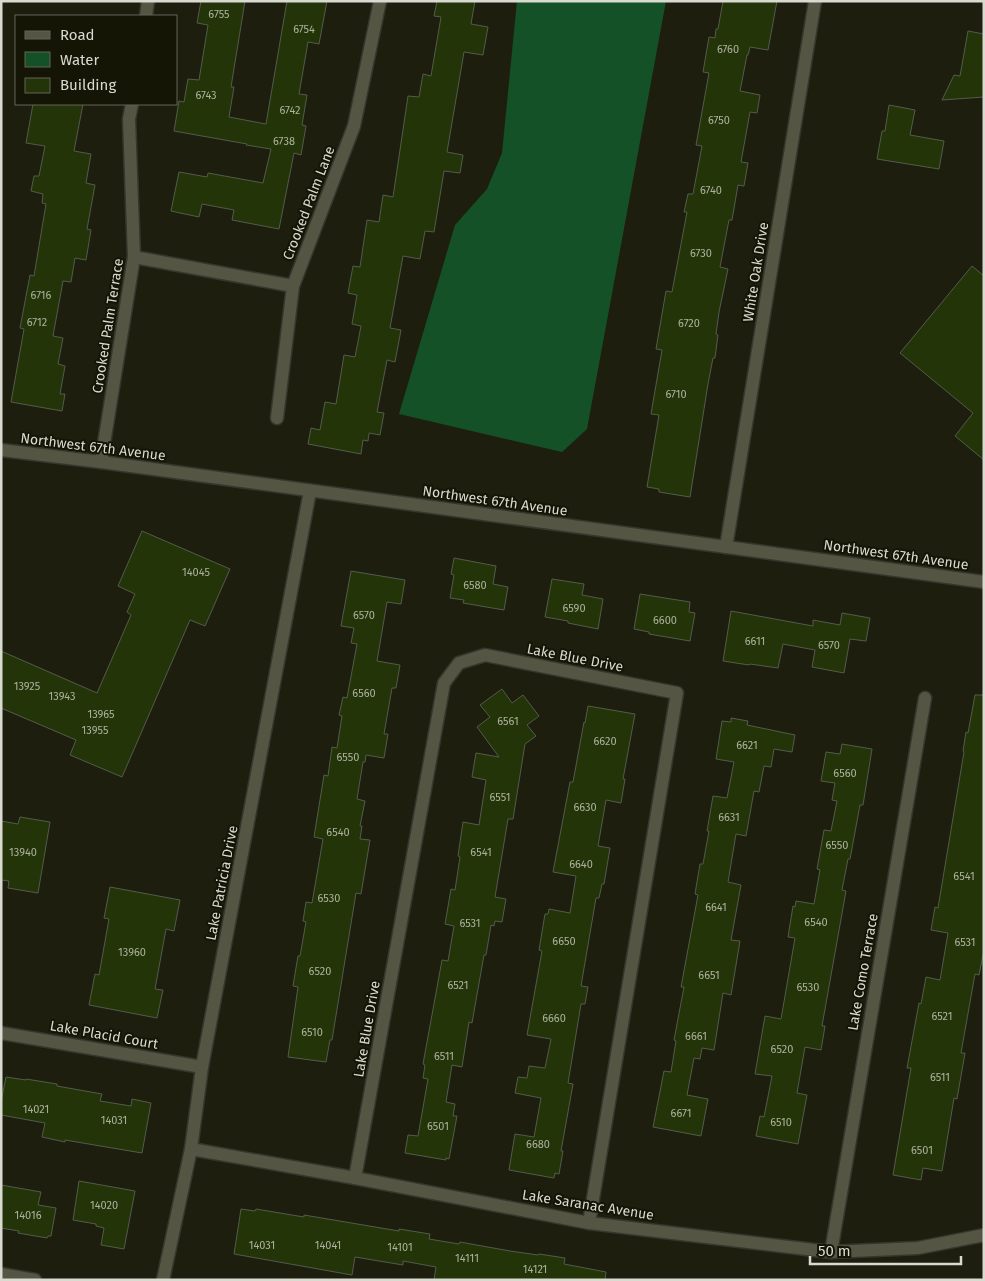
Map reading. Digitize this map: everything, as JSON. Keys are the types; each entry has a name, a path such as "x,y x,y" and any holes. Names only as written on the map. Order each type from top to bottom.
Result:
{"street":[{"path":"146,15 148,1"},
{"name":"Crooked Palm Lane","path":"277,418 293,286 354,126 380,1"},
{"name":"White Oak Drive","path":"726,547 815,1"},
{"name":"Crooked Palm Terrace","path":"101,462 134,257 129,119 132,105"},
{"path":"134,257 293,286"},
{"name":"Northwest 67th Avenue","path":"1,450 984,582"},
{"name":"Lake Patricia Drive","path":"163,1280 191,1149 202,1067 310,491"},
{"name":"Lake Blue Drive","path":"355,1178 444,683 459,663 485,655 677,694 589,1223"},
{"name":"Lake Como Terrace","path":"831,1252 925,698"},
{"name":"Lake Placid Court","path":"1,1033 202,1067"},
{"name":"Lake Saranac Avenue","path":"191,1149 589,1223 831,1252 918,1248 984,1235"},
{"path":"1,1274 34,1280"}],"water":[{"path":"517,1 666,1 587,429 562,452 399,414 455,225 487,189 502,153"}],"building":[{"path":"201,1 245,1 231,87 234,87 229,117 266,124 287,1 327,1 319,44 308,42 299,94 307,95 302,125 306,126 301,155 294,153 279,229 232,220 234,210 202,204 199,217 171,211 179,172 207,177 208,173 263,183 271,149 174,131 179,101 184,102 188,79 199,80 208,25 197,23"},
{"path":"437,1 475,1 471,24 488,27 483,55 464,52 447,152 463,155 460,173 444,171 434,232 425,231 420,259 403,256 390,328 401,330 395,362 387,360 377,412 384,413 380,435 369,433 368,441 363,440 361,454 308,444 311,428 320,430 325,402 336,404 344,355 355,357 361,326 352,324 357,295 348,293 353,266 360,267 367,220 379,222 383,195 393,197 408,96 419,97 423,74 431,76 441,17 434,16"},
{"path":"723,1 777,1 768,50 750,47 740,91 760,95 757,113 750,112 741,162 748,163 744,186 738,185 732,220 729,220 720,267 728,269 719,312 715,358 713,358 708,384 690,497 659,492 659,489 647,487 659,415 651,414 662,350 656,349 666,291 672,292 687,212 684,212 688,194 693,194 702,146 696,145 709,73 703,72 709,37 715,38"},
{"path":"968,31 984,34 984,97 942,100 954,75 960,76"},
{"path":"33,105 83,105 74,151 91,154 86,183 95,185 87,229 91,230 86,260 75,258 71,282 63,281 53,336 63,338 58,364 65,366 60,394 65,394 62,411 11,402 24,329 20,328 30,275 34,276 46,204 42,203 43,194 31,191 34,176 39,176 45,146 26,143"},
{"path":"889,105 915,110 910,135 944,141 939,169 877,159 882,131 885,131"},
{"path":"972,266 984,276 984,460 955,436 973,413 900,353"},
{"path":"142,531 230,569 205,626 190,620 122,777 70,755 76,740 1,708 1,651 97,693 131,615 127,612 135,594 118,586"},
{"path":"454,558 496,566 493,584 508,587 504,610 463,603 464,600 450,598 454,575 451,574"},
{"path":"351,571 405,580 401,604 387,602 377,661 400,665 396,688 392,688 384,734 388,734 384,758 366,755 365,762 363,762 357,799 365,801 360,826 362,826 360,839 370,840 361,894 356,893 332,1040 330,1040 326,1062 288,1057 298,987 293,986 306,922 303,921 306,902 312,903 323,839 314,837 324,775 328,776 332,747 337,748 342,716 339,715 343,697 347,698 357,644 351,643 354,628 341,626"},
{"path":"552,579 584,584 582,595 603,599 598,629 545,617"},
{"path":"640,594 690,602 689,612 695,613 690,641 649,634 649,632 634,629"},
{"path":"731,611 813,626 813,620 840,625 842,613 870,618 866,641 850,639 844,673 812,667 815,650 783,644 778,668 723,661"},
{"path":"502,689 512,703 523,695 539,716 527,725 536,736 525,744 513,819 508,819 495,897 506,899 502,922 495,921 494,926 491,925 472,1023 469,1022 462,1067 452,1065 446,1102 455,1104 453,1116 457,1116 449,1159 446,1158 446,1160 405,1153 408,1135 418,1136 428,1079 423,1078 425,1065 423,1064 442,960 448,961 454,926 445,924 451,889 455,890 463,822 479,825 486,780 472,777 476,753 499,757 477,727 490,717 480,705"},
{"path":"975,695 984,695 984,950 979,975 975,974 961,1053 965,1053 957,1099 954,1098 942,1171 923,1168 921,1180 893,1175 911,1068 907,1068 919,1003 921,1004 926,977 940,980 948,933 931,930 935,907 938,908 966,732 968,733"},
{"path":"588,706 635,714 623,779 625,779 621,803 606,800 598,846 610,848 604,884 602,884 599,898 596,898 581,986 588,987 585,1004 581,1004 568,1083 573,1084 561,1151 563,1151 559,1174 555,1173 554,1178 509,1170 515,1134 534,1137 541,1098 515,1093 518,1077 527,1078 529,1066 545,1068 551,1039 527,1035 542,951 539,950 545,914 548,914 549,909 570,913 576,876 553,872 570,782 573,782"},
{"path":"731,718 748,721 747,725 795,735 792,752 774,749 771,767 764,766 759,792 754,791 746,836 736,834 728,882 741,885 731,940 740,941 731,995 723,993 714,1050 702,1048 700,1059 694,1058 687,1095 708,1099 701,1136 653,1127 664,1071 671,1072 676,1041 674,1040 684,987 681,987 698,895 695,894 700,864 703,864 713,796 727,798 734,762 716,759 722,721 731,722"},
{"path":"842,744 872,749 863,805 860,805 842,890 846,891 822,1026 825,1026 821,1050 805,1047 797,1093 807,1095 798,1144 756,1136 760,1116 764,1117 772,1076 755,1074 765,1016 781,1019 795,938 788,937 793,906 795,907 796,901 814,904 820,870 817,869 824,830 831,831 837,801 832,800 835,783 821,781 826,752 840,754"},
{"path":"20,817 50,822 38,893 8,888 9,881 1,880 1,821 18,824"},
{"path":"110,887 180,900 174,931 166,929 155,989 163,990 157,1018 89,1005 95,974 99,975 109,919 104,918"},
{"path":"6,1077 57,1084 57,1086 102,1094 100,1101 131,1106 132,1099 151,1103 142,1153 42,1137 45,1123 1,1115 1,1102"},
{"path":"79,1181 135,1191 124,1249 101,1245 104,1228 96,1226 96,1224 73,1220"},
{"path":"1,1185 41,1192 38,1205 56,1208 51,1236 47,1238 1,1228"},
{"path":"241,1209 255,1211 256,1209 304,1217 304,1215 399,1231 399,1229 430,1234 429,1239 565,1258 564,1264 606,1272 605,1280 434,1280 436,1267 403,1261 403,1265 355,1257 352,1275 234,1254"}]}
